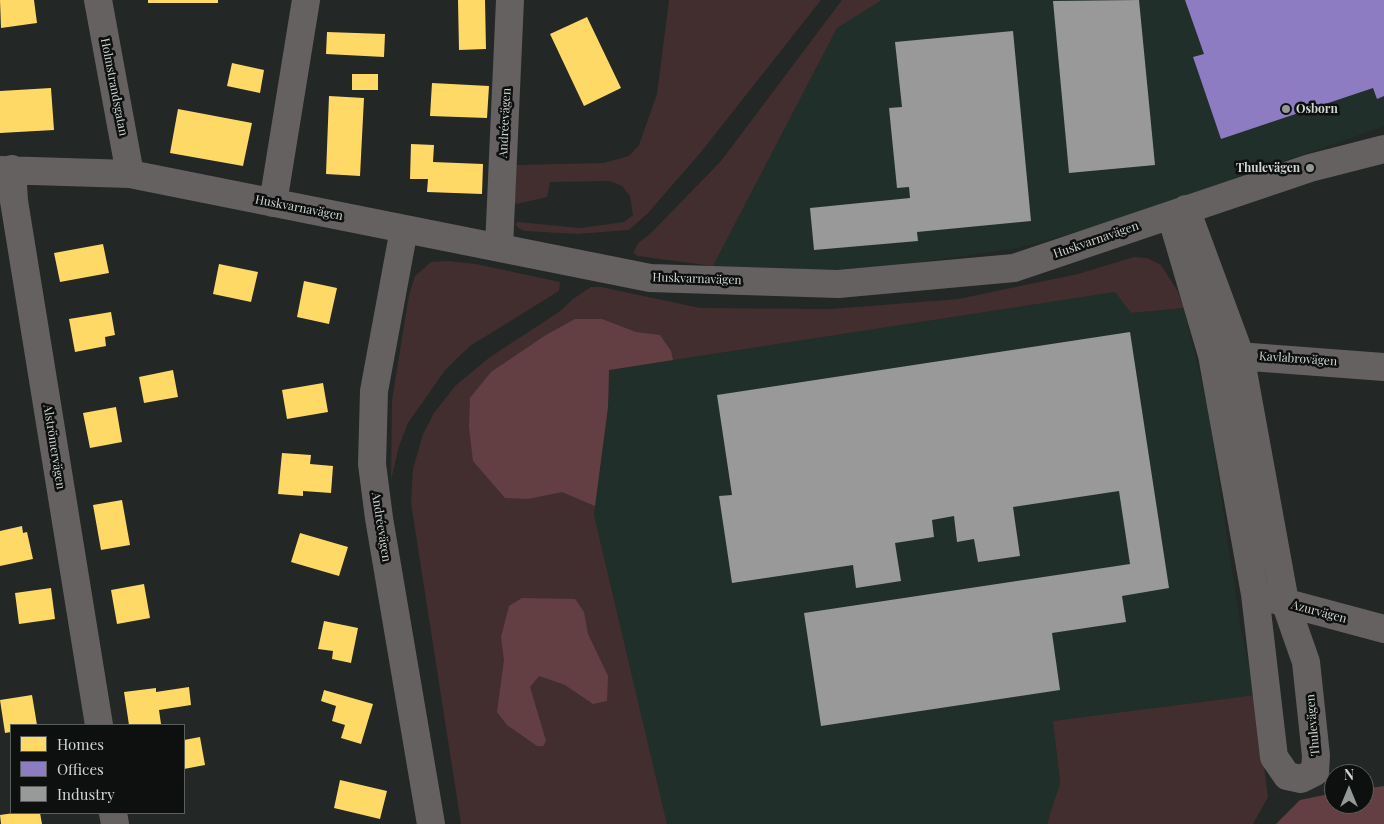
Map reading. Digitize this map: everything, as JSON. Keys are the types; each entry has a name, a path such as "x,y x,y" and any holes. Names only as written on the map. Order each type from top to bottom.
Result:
{"street":[{"name":"Holmstrandsgatan","path":"98,0 130,174"},
{"path":"273,202 306,0"},
{"name":"Andréevägen","path":"499,247 510,0"},
{"name":"Huskvarnavägen","path":"6,169 130,174 650,278 838,284 1014,268 1310,168 1384,148"},
{"name":"Alströmervägen","path":"6,169 14,201 99,724"},
{"name":"Thulevägen","path":"1178,212 1240,354 1285,602 1306,662 1314,717 1315,772 1301,779 1287,776 1274,757 1255,594 1212,354 1178,212"},
{"name":"Andréevägen","path":"404,229 374,391 372,464 378,518 431,824"},
{"name":"Kavlabrovägen","path":"1212,354 1240,354 1384,367"},
{"name":"Azurvägen","path":"1255,594 1384,629"}],"shaded area":[{"path":"669,0 821,0 701,152 648,213 629,230 577,234 525,231 518,228 515,224 518,222 580,228 624,222 633,215 630,196 622,186 610,181 550,182 547,197 512,205 515,165 603,163 629,156 639,145 657,94"},
{"path":"842,0 882,0 837,28 713,266 638,256 633,253 638,243 650,234 721,161"},
{"path":"882,0 1384,0 1384,126 1112,222 1018,248 894,266 823,270 713,266 837,28"},
{"path":"1134,257 1147,258 1161,265 1177,290 1184,308 1131,313 1115,292 609,370 608,407 594,515 667,824 461,824 411,503 413,469 423,434 434,413 455,386 490,357 559,312 573,299 591,287 601,287 700,308 832,309 958,299 1078,274"},
{"path":"448,261 476,264 560,282 559,291 470,346 446,369 408,423 399,446 391,480 392,400 409,295 415,276 431,262"},
{"path":"1115,292 1131,313 1184,308 1208,409 1241,630 1255,695 1053,721 1060,783 1047,824 667,824 594,515 608,407 609,370"},
{"path":"575,319 602,319 636,332 660,335 671,351 673,360 609,370 608,407 595,506 562,492 528,499 505,498 473,461 469,427 470,398 491,372 546,335"},
{"path":"522,598 575,599 584,612 588,634 608,676 607,701 593,704 565,685 539,676 530,687 546,741 543,746 537,746 507,725 497,712 504,660 501,637 509,606"},
{"path":"1255,695 1268,797 1253,824 1047,824 1060,783 1053,721"},
{"path":"1384,786 1384,824 1276,824 1300,800 1324,795 1324,814 1374,814 1374,788"}],"building: Homes":[{"path":"0,0 34,0 37,23 1,28"},
{"path":"148,0 218,0 218,3 148,3"},
{"path":"458,0 485,0 486,49 459,50"},
{"path":"587,17 621,88 584,106 550,34"},
{"path":"327,32 385,34 384,57 326,54"},
{"path":"232,63 264,70 260,93 227,86"},
{"path":"352,74 378,74 378,90 352,90"},
{"path":"432,83 489,86 487,118 430,116"},
{"path":"51,88 54,130 0,133 0,91"},
{"path":"329,96 364,98 360,176 326,174"},
{"path":"178,109 252,123 243,166 170,153"},
{"path":"411,144 434,145 433,162 483,164 482,194 427,192 428,179 410,179"},
{"path":"103,244 109,273 60,282 54,253"},
{"path":"219,264 258,272 251,302 213,294"},
{"path":"304,281 337,288 329,324 297,317"},
{"path":"111,312 115,335 105,337 106,346 75,352 69,319"},
{"path":"173,370 178,397 144,403 139,377"},
{"path":"323,383 328,412 287,419 282,390"},
{"path":"116,407 122,442 90,448 83,413"},
{"path":"282,453 311,455 310,464 333,466 331,493 303,491 303,496 278,494"},
{"path":"122,500 130,545 101,550 93,505"},
{"path":"22,526 23,533 27,532 33,559 0,566 0,531"},
{"path":"300,533 348,547 339,576 291,562"},
{"path":"144,584 150,618 117,624 111,590"},
{"path":"51,588 55,619 19,624 15,593"},
{"path":"324,621 358,628 351,663 332,659 333,651 318,649"},
{"path":"189,687 191,705 159,710 161,724 129,724 124,692 156,688 156,692"},
{"path":"324,690 373,704 361,744 341,738 345,725 332,721 336,706 321,701"},
{"path":"32,695 37,724 10,724 10,732 5,733 0,700"},
{"path":"200,737 205,765 185,769 185,740"},
{"path":"340,780 387,791 380,819 334,808"},
{"path":"40,814 42,824 1,824 0,815"}],"building: Offices":[{"path":"1185,0 1384,0 1384,96 1377,99 1373,88 1221,139 1193,57 1204,54"}],"building: Industry":[{"path":"1139,0 1155,165 1069,173 1053,1"},
{"path":"1013,31 1031,221 917,232 918,241 814,250 810,208 910,198 909,187 897,188 889,108 902,107 895,42"},
{"path":"1130,332 1169,588 1122,596 1126,622 1052,633 1060,690 821,726 804,613 1130,564 1119,491 1013,507 1020,556 978,562 974,539 957,542 954,516 932,520 934,537 895,543 901,581 856,588 853,565 732,583 719,496 732,495 717,395"}],"place":[{"name":"Osborn","path":"1286,109"},
{"name":"Thulevägen","path":"1310,168"}]}
